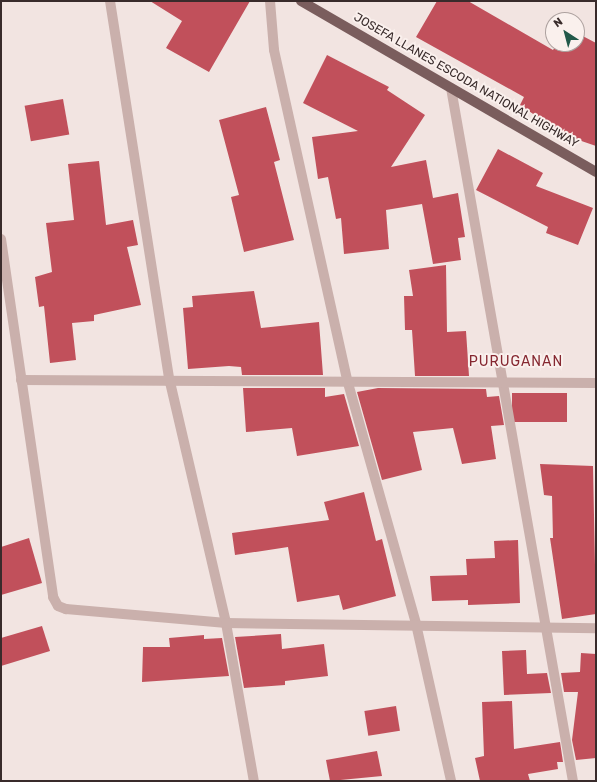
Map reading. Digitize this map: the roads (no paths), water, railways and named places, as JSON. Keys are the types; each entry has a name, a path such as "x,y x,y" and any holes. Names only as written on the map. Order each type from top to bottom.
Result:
{"main road":[{"name":"JOSEFA LLANES ESCODA NATIONAL HIGHWAY","path":"302,1 596,172"}],"street":[{"path":"110,1 170,382 226,623 254,781"},
{"path":"270,1 274,50 348,383 416,624 451,781"},
{"path":"451,88 573,781"},
{"path":"1,240 53,597 58,606 66,609 226,623 416,624 596,628"},
{"path":"21,380 348,383 596,383"}],"district":[{"name":"PURUGANAN","path":"516,362"}]}
